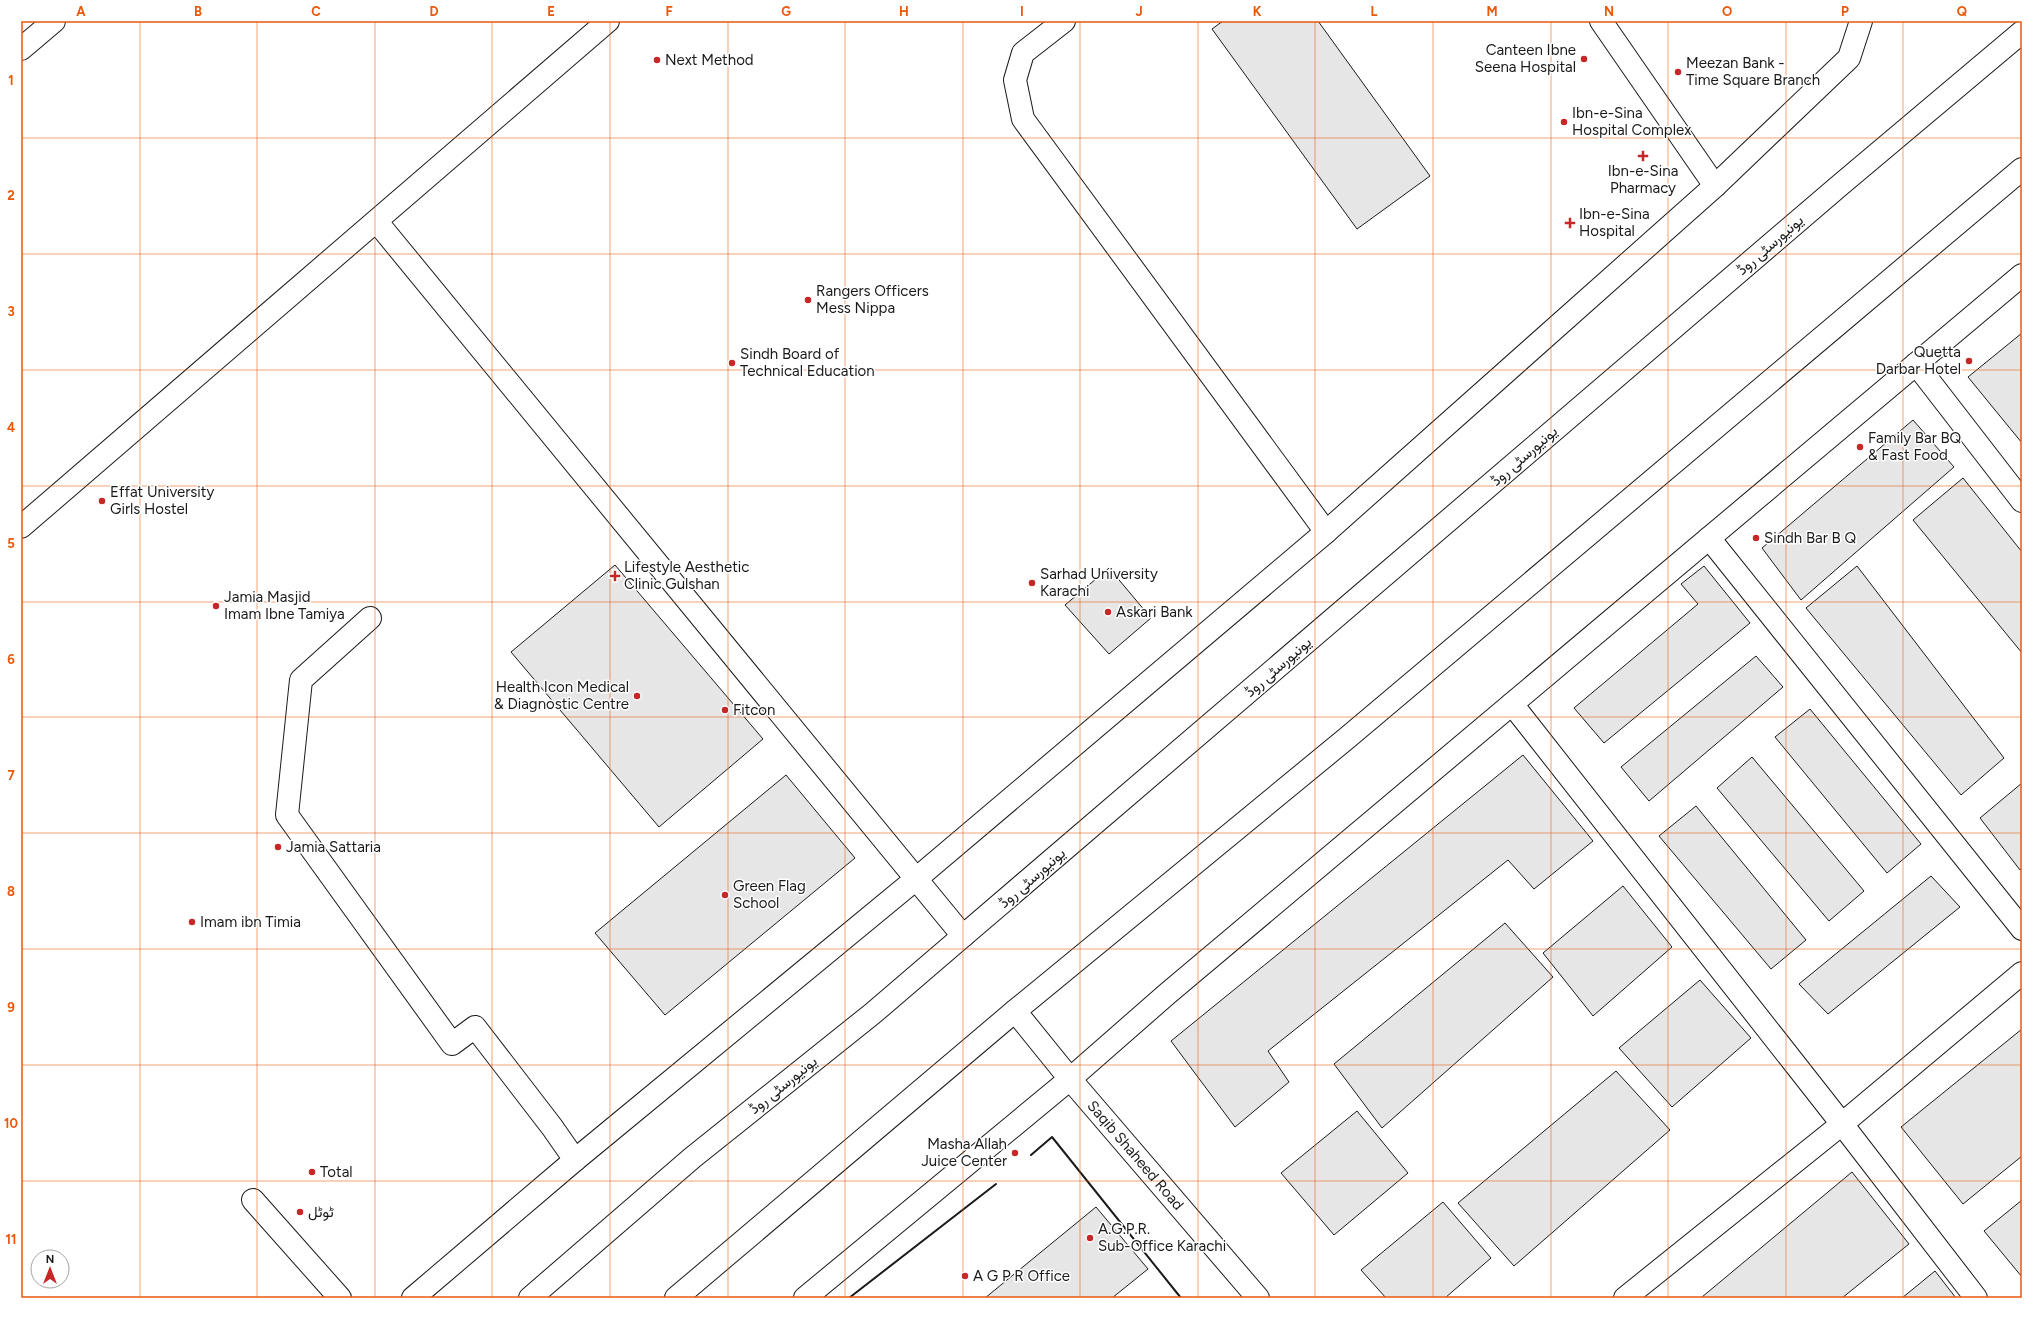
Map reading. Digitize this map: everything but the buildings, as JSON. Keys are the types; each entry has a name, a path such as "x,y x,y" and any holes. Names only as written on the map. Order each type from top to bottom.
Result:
{"street":[{"path":"21,49 54,21"},
{"path":"21,527 377,222 608,21"},
{"path":"1064,21 1023,53 1015,80 1023,118 1326,532"},
{"path":"1601,21 1715,186"},
{"path":"413,1298 575,1160 916,878 1326,532 1715,186 1849,58 1861,21"},
{"name":"یونیورسٹی روڈ","path":"530,1298 692,1158 872,1014 1832,191 2022,32"},
{"path":"676,1298 1015,1011 1341,743 2022,169"},
{"path":"377,222 963,936"},
{"path":"805,1298 1070,1079 1167,994 2022,275"},
{"path":"1916,364 2022,501"},
{"path":"1709,538 2022,929"},
{"path":"370,618 301,680 287,815 452,1044 475,1027 552,1127 575,1160"},
{"path":"1512,704 1842,1124 1976,1298"},
{"path":"1625,1298 1842,1124 2022,973"},
{"name":"Saqib Shaheed Road","path":"1015,1011 1070,1079 1258,1298"},
{"path":"253,1200 340,1298"}],"wall":[{"path":"1031,1155 1052,1137 1181,1298"},
{"path":"849,1298 996,1184"}],"place":[{"name":"Canteen Ibne Seena Hospital","path":"1584,59"},
{"name":"Next Method","path":"657,60"},
{"name":"Meezan Bank - Time Square Branch","path":"1678,72"},
{"name":"Ibn-e-Sina Hospital Complex","path":"1564,122"},
{"name":"Ibn-e-Sina Pharmacy","path":"1643,156"},
{"name":"Ibn-e-Sina Hospital","path":"1570,223"},
{"name":"Rangers Officers Mess Nippa","path":"808,300"},
{"name":"Quetta Darbar Hotel","path":"1969,361"},
{"name":"Sindh Board of Technical Education","path":"732,363"},
{"name":"Family Bar BQ & Fast Food","path":"1860,447"},
{"name":"Effat University Girls Hostel","path":"102,501"},
{"name":"Sindh Bar B Q","path":"1756,538"},
{"name":"Lifestyle Aesthetic Clinic Gulshan","path":"615,576"},
{"name":"Sarhad University Karachi","path":"1032,583"},
{"name":"Jamia Masjid Imam Ibne Tamiya","path":"216,606"},
{"name":"Askari Bank","path":"1108,612"},
{"name":"Health Icon Medical & Diagnostic Centre","path":"637,696"},
{"name":"Fitcon","path":"725,710"},
{"name":"Jamia Sattaria","path":"278,847"},
{"name":"Green Flag School","path":"725,895"},
{"name":"Imam ibn Timia","path":"192,922"},
{"name":"Masha Allah Juice Center","path":"1015,1153"},
{"name":"Total","path":"312,1172"},
{"name":"ٹوٹل","path":"300,1212"},
{"name":"A.G.P.R. Sub-Office Karachi","path":"1090,1238"},
{"name":"A G P R Office","path":"965,1276"}]}
